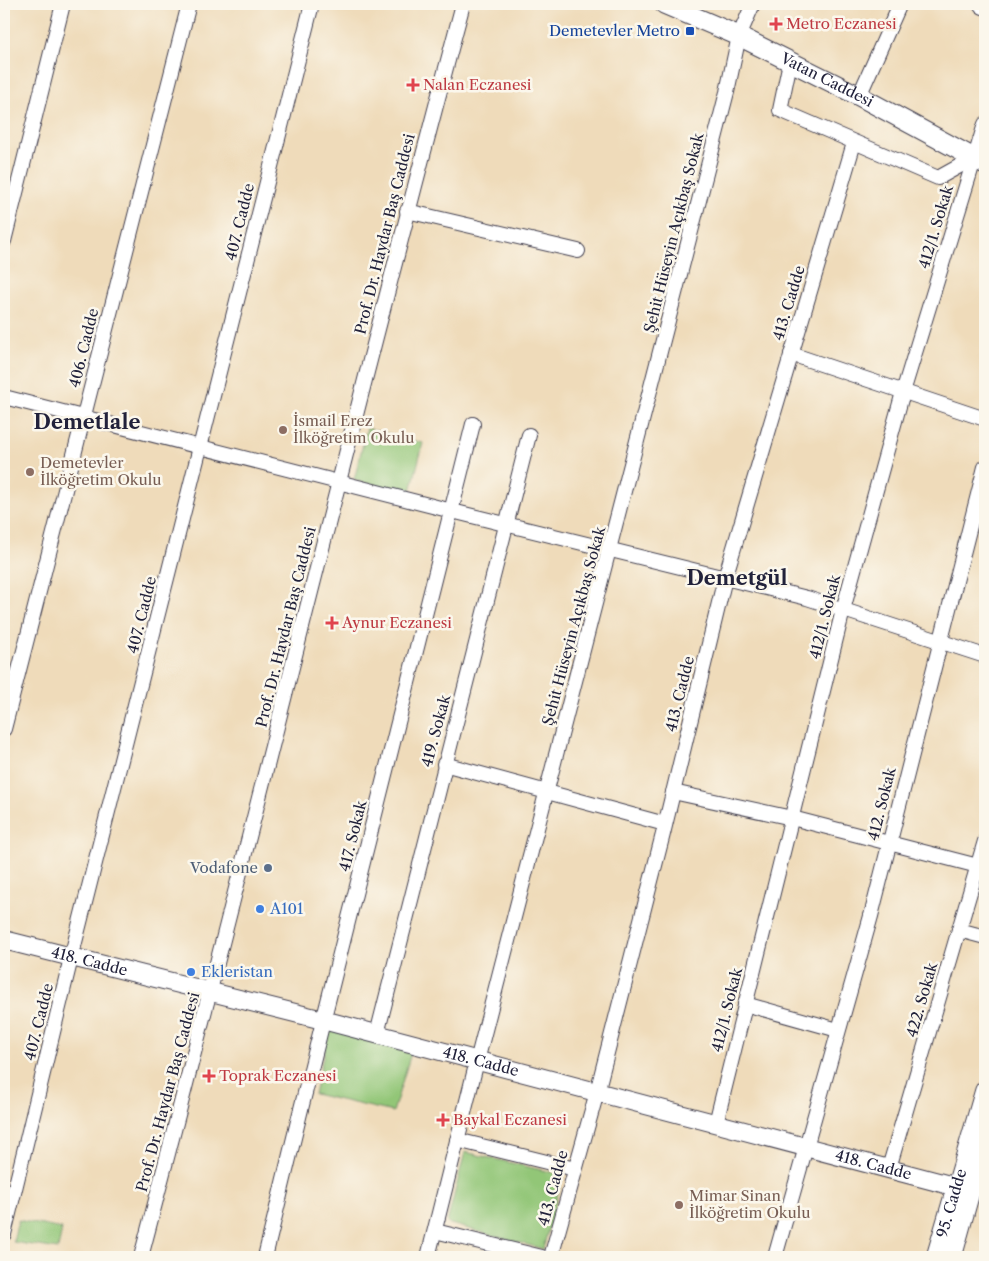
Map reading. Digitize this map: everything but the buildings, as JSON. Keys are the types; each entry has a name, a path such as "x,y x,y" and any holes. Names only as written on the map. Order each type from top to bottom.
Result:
{"main road":[{"name":"Vatan Caddesi","path":"664,4 739,36 860,96 980,161"},
{"name":"95. Cadde","path":"952,1257 985,1090"},
{"name":"95. Cadde","path":"936,1257 985,1139"}],"street":[{"path":"4,241 63,4"},
{"name":"406. Cadde","path":"4,728 188,4"},
{"name":"407. Cadde","path":"4,1234 71,958 312,4"},
{"name":"Prof. Dr. Haydar Baş Caddesi","path":"141,1257 210,993 407,211 463,4"},
{"name":"Şehit Hüseyin Açıkbaş Sokak","path":"428,1257 728,92 739,36 753,4"},
{"path":"860,96 900,4"},
{"path":"790,62 780,110 938,178 980,161"},
{"name":"412/1. Sokak","path":"716,1123 843,610 903,392 980,161 985,124"},
{"name":"413. Cadde","path":"551,1257 597,1092 725,578 854,143"},
{"path":"407,211 578,251"},
{"path":"791,354 985,419"},
{"path":"4,397 452,511 807,598 985,656"},
{"name":"417. Sokak","path":"265,1257 473,424"},
{"name":"419. Sokak","path":"377,1034 529,435"},
{"name":"412. Sokak","path":"775,1257 871,916 985,468"},
{"path":"444,764 665,824"},
{"path":"673,792 792,818 978,866"},
{"name":"422. Sokak","path":"889,1168 985,842"},
{"path":"959,930 985,937"},
{"name":"418. Cadde","path":"4,940 377,1034 964,1189"},
{"path":"745,1004 838,1030"},
{"path":"457,1140 575,1169"},
{"path":"435,1231 542,1257"}],"green space":[{"path":"367,428 423,443 410,495 354,480"},
{"path":"330,1029 412,1050 393,1112 314,1094"},
{"path":"465,1152 563,1175 543,1249 447,1223"},
{"path":"18,1220 62,1229 58,1249 13,1242"}],"place":[{"name":"Metro Eczanesi","path":"776,24"},
{"name":"Demetevler Metro","path":"690,31"},
{"name":"Nalan Eczanesi","path":"413,85"},
{"name":"İsmail Erez İlköğretim Okulu","path":"283,430"},
{"name":"Demetevler İlköğretim Okulu","path":"30,472"},
{"name":"Aynur Eczanesi","path":"332,623"},
{"name":"Vodafone","path":"268,868"},
{"name":"A101","path":"260,909"},
{"name":"Ekleristan","path":"191,972"},
{"name":"Toprak Eczanesi","path":"209,1076"},
{"name":"Baykal Eczanesi","path":"443,1120"},
{"name":"Mimar Sinan İlköğretim Okulu","path":"679,1205"}],"district":[{"name":"Demetlale","path":"87,422"},
{"name":"Demetgül","path":"737,578"}]}
